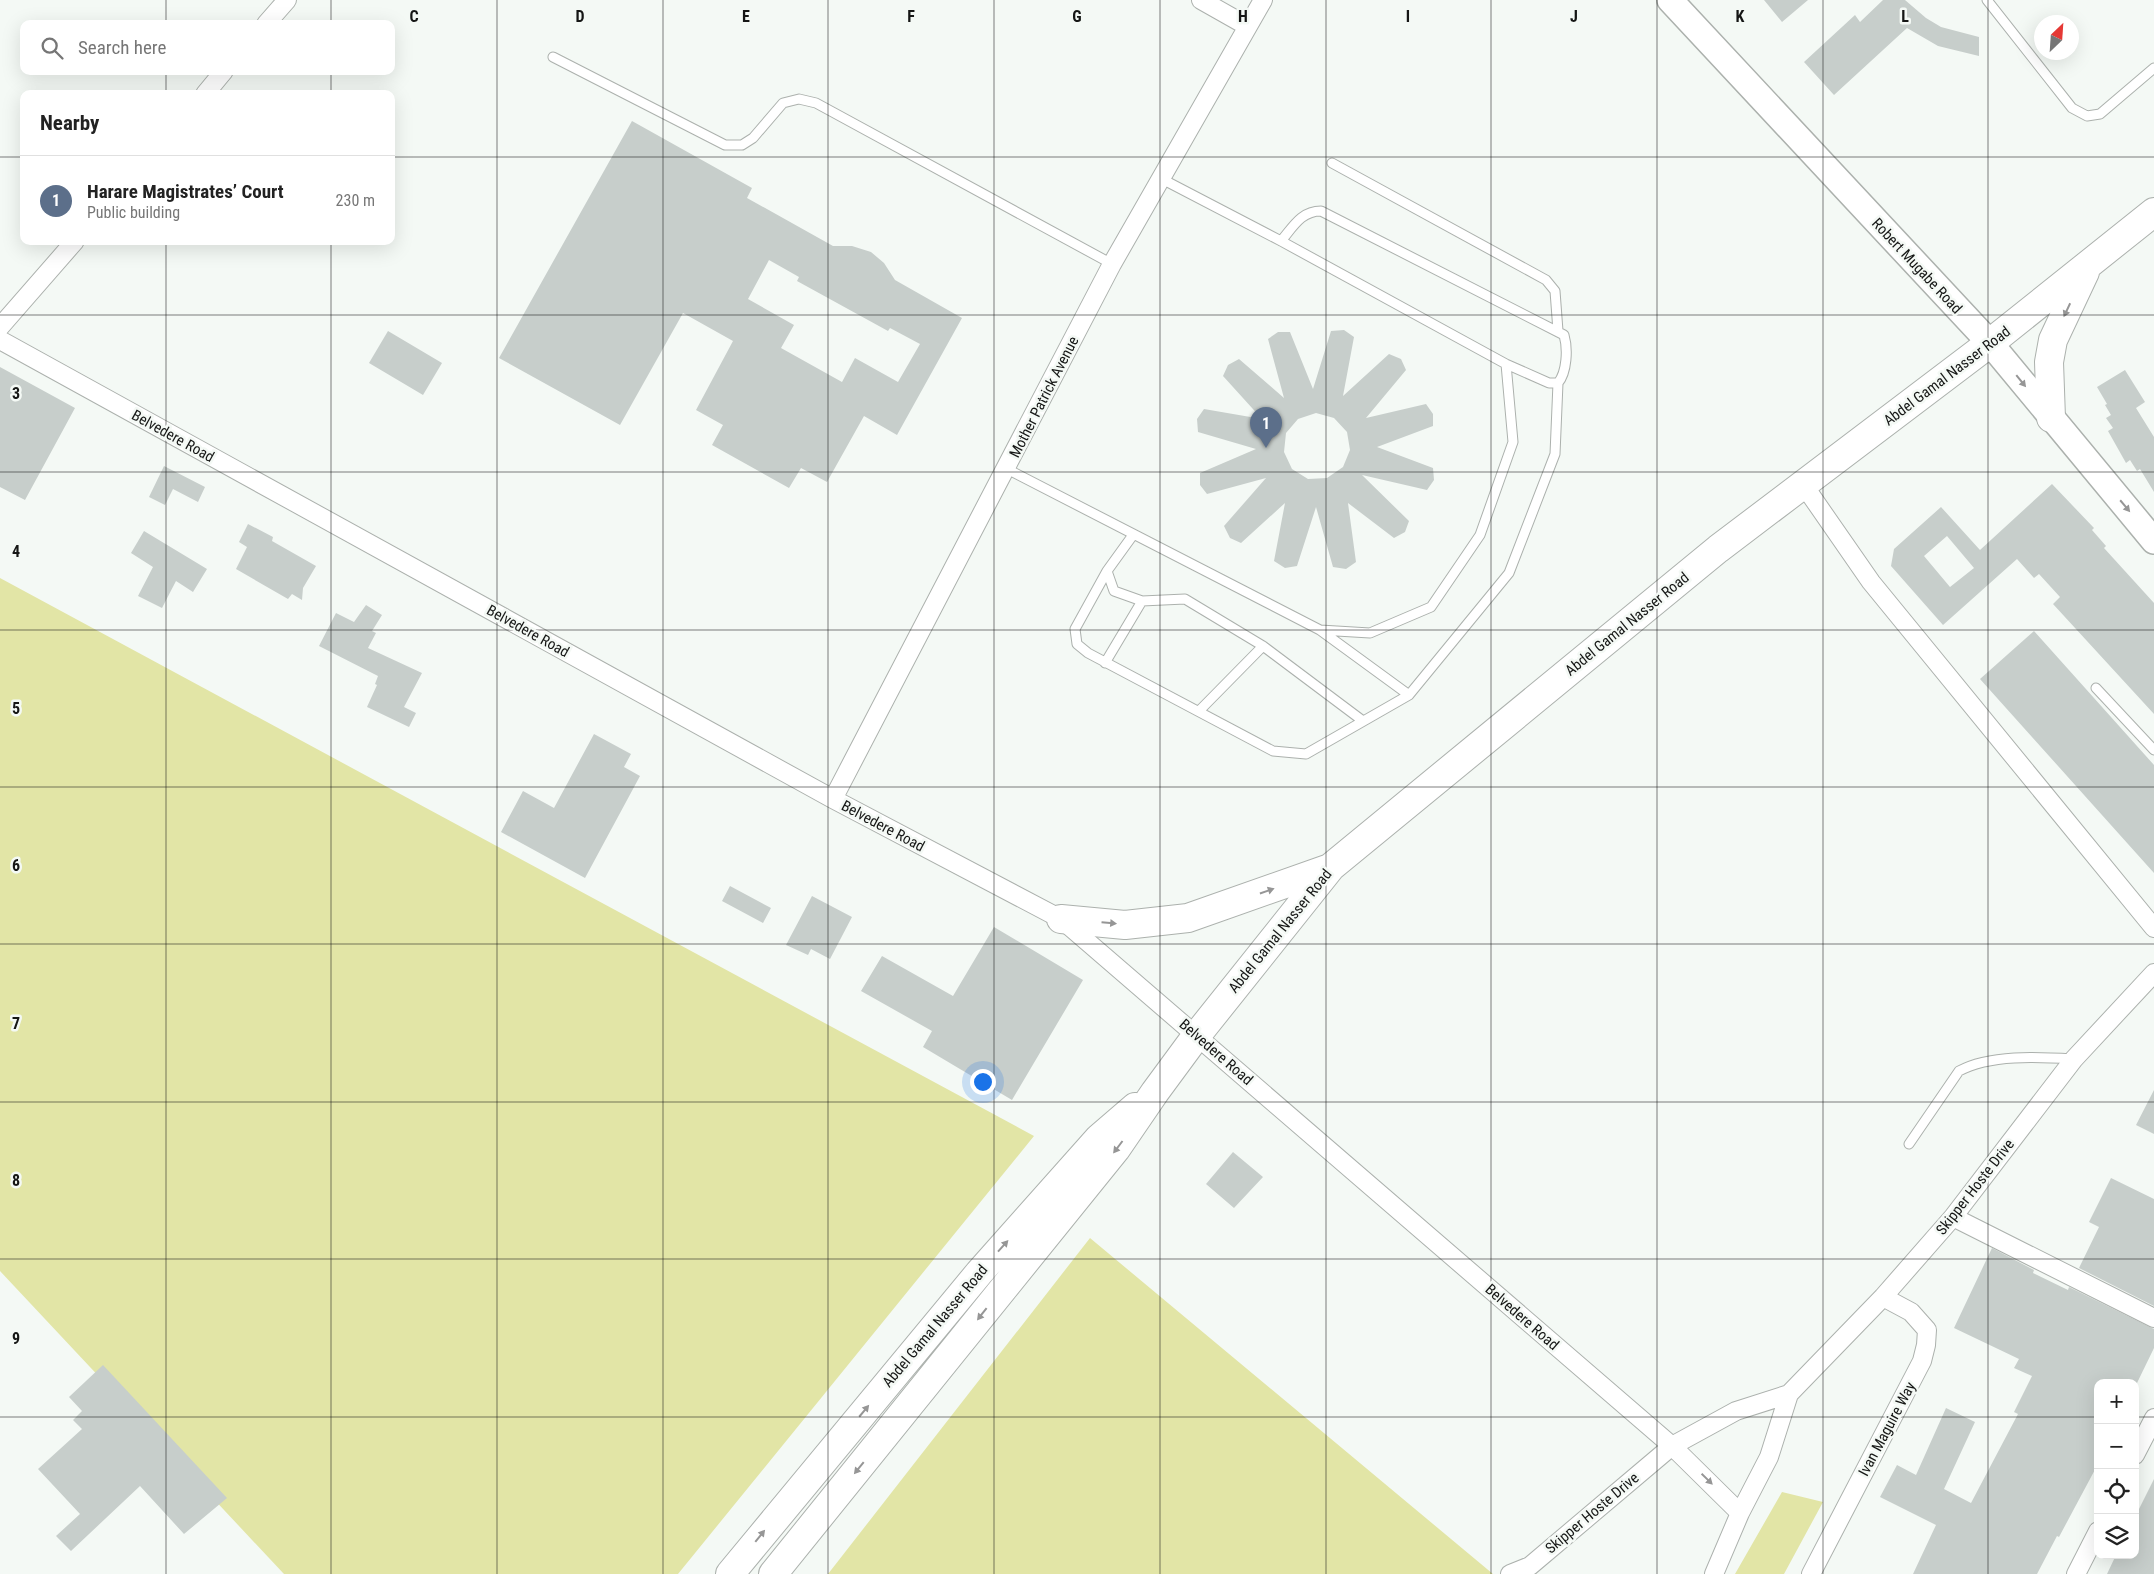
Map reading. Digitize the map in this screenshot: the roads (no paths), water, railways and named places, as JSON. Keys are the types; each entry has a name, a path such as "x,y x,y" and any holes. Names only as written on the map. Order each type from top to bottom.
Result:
{"highway":[{"name":"Abdel Gamal Nasser Road","path":"772,1574 1116,1149 1154,1092 1197,1035 1330,867 1710,556 1990,344 2154,212"},
{"path":"2051,418 2049,362 2053,340 2088,266"},
{"path":"1061,919 1125,925 1188,918 1330,867"},
{"name":"Abdel Gamal Nasser Road","path":"730,1574 979,1273 1099,1138 1118,1120 1154,1092"}],"main road":[{"name":"Robert Mugabe Road","path":"1670,0 1990,344 2154,541"}],"street":[{"path":"270,20 287,0"},
{"path":"1201,0 1247,26"},
{"name":"Mother Patrick Avenue","path":"833,800 1007,469 1112,264 1263,0"},
{"path":"207,90 221,75"},
{"path":"0,327 72,245"},
{"name":"Belvedere Road","path":"0,340 833,800 1061,919 1672,1446"},
{"path":"1803,484 1871,582 2154,928"},
{"name":"Skipper Hoste Drive","path":"1714,1574 1740,1512 1769,1457 1789,1394 1883,1297 1953,1217 2074,1058 2154,972"},
{"path":"1953,1217 2154,1318"},
{"name":"Ivan Maguire Way","path":"1811,1574 1922,1362 1927,1330 1911,1312 1883,1297"},
{"name":"Skipper Hoste Drive","path":"1510,1574 1530,1566 1672,1446 1736,1411 1789,1394"},
{"path":"2139,1447 2154,1418"},
{"path":"1672,1446 1740,1512"},
{"path":"2076,1574 2094,1539"}],"lane":[{"path":"1987,0 2072,108 2088,116 2100,114 2154,68"},
{"path":"553,57 725,145 742,144 753,138 783,103 798,99 816,103 1112,264"},
{"path":"1332,163 1546,280 1555,291 1558,331"},
{"path":"1160,178 1281,241 1506,364 1549,383 1558,383"},
{"path":"1133,535 1107,571 1075,629 1077,644 1088,653 1273,751 1306,754 1408,695 1509,574 1555,454 1558,383 1563,377 1566,344 1564,335 1321,211 1310,211 1302,216 1281,241"},
{"path":"1320,630 1370,633 1431,607 1480,535 1513,442 1506,364"},
{"path":"1007,469 1320,630 1408,695"},
{"path":"1107,571 1114,591 1142,600 1185,599 1263,646 1363,721"},
{"path":"1105,662 1142,600"},
{"path":"1200,711 1263,646"},
{"path":"2096,688 2154,750"},
{"path":"1910,1144 1959,1071 1969,1066 2036,1056 2074,1058"}],"place":[{"name":"Harare Magistrates’ Court","path":"1266,448"}]}
